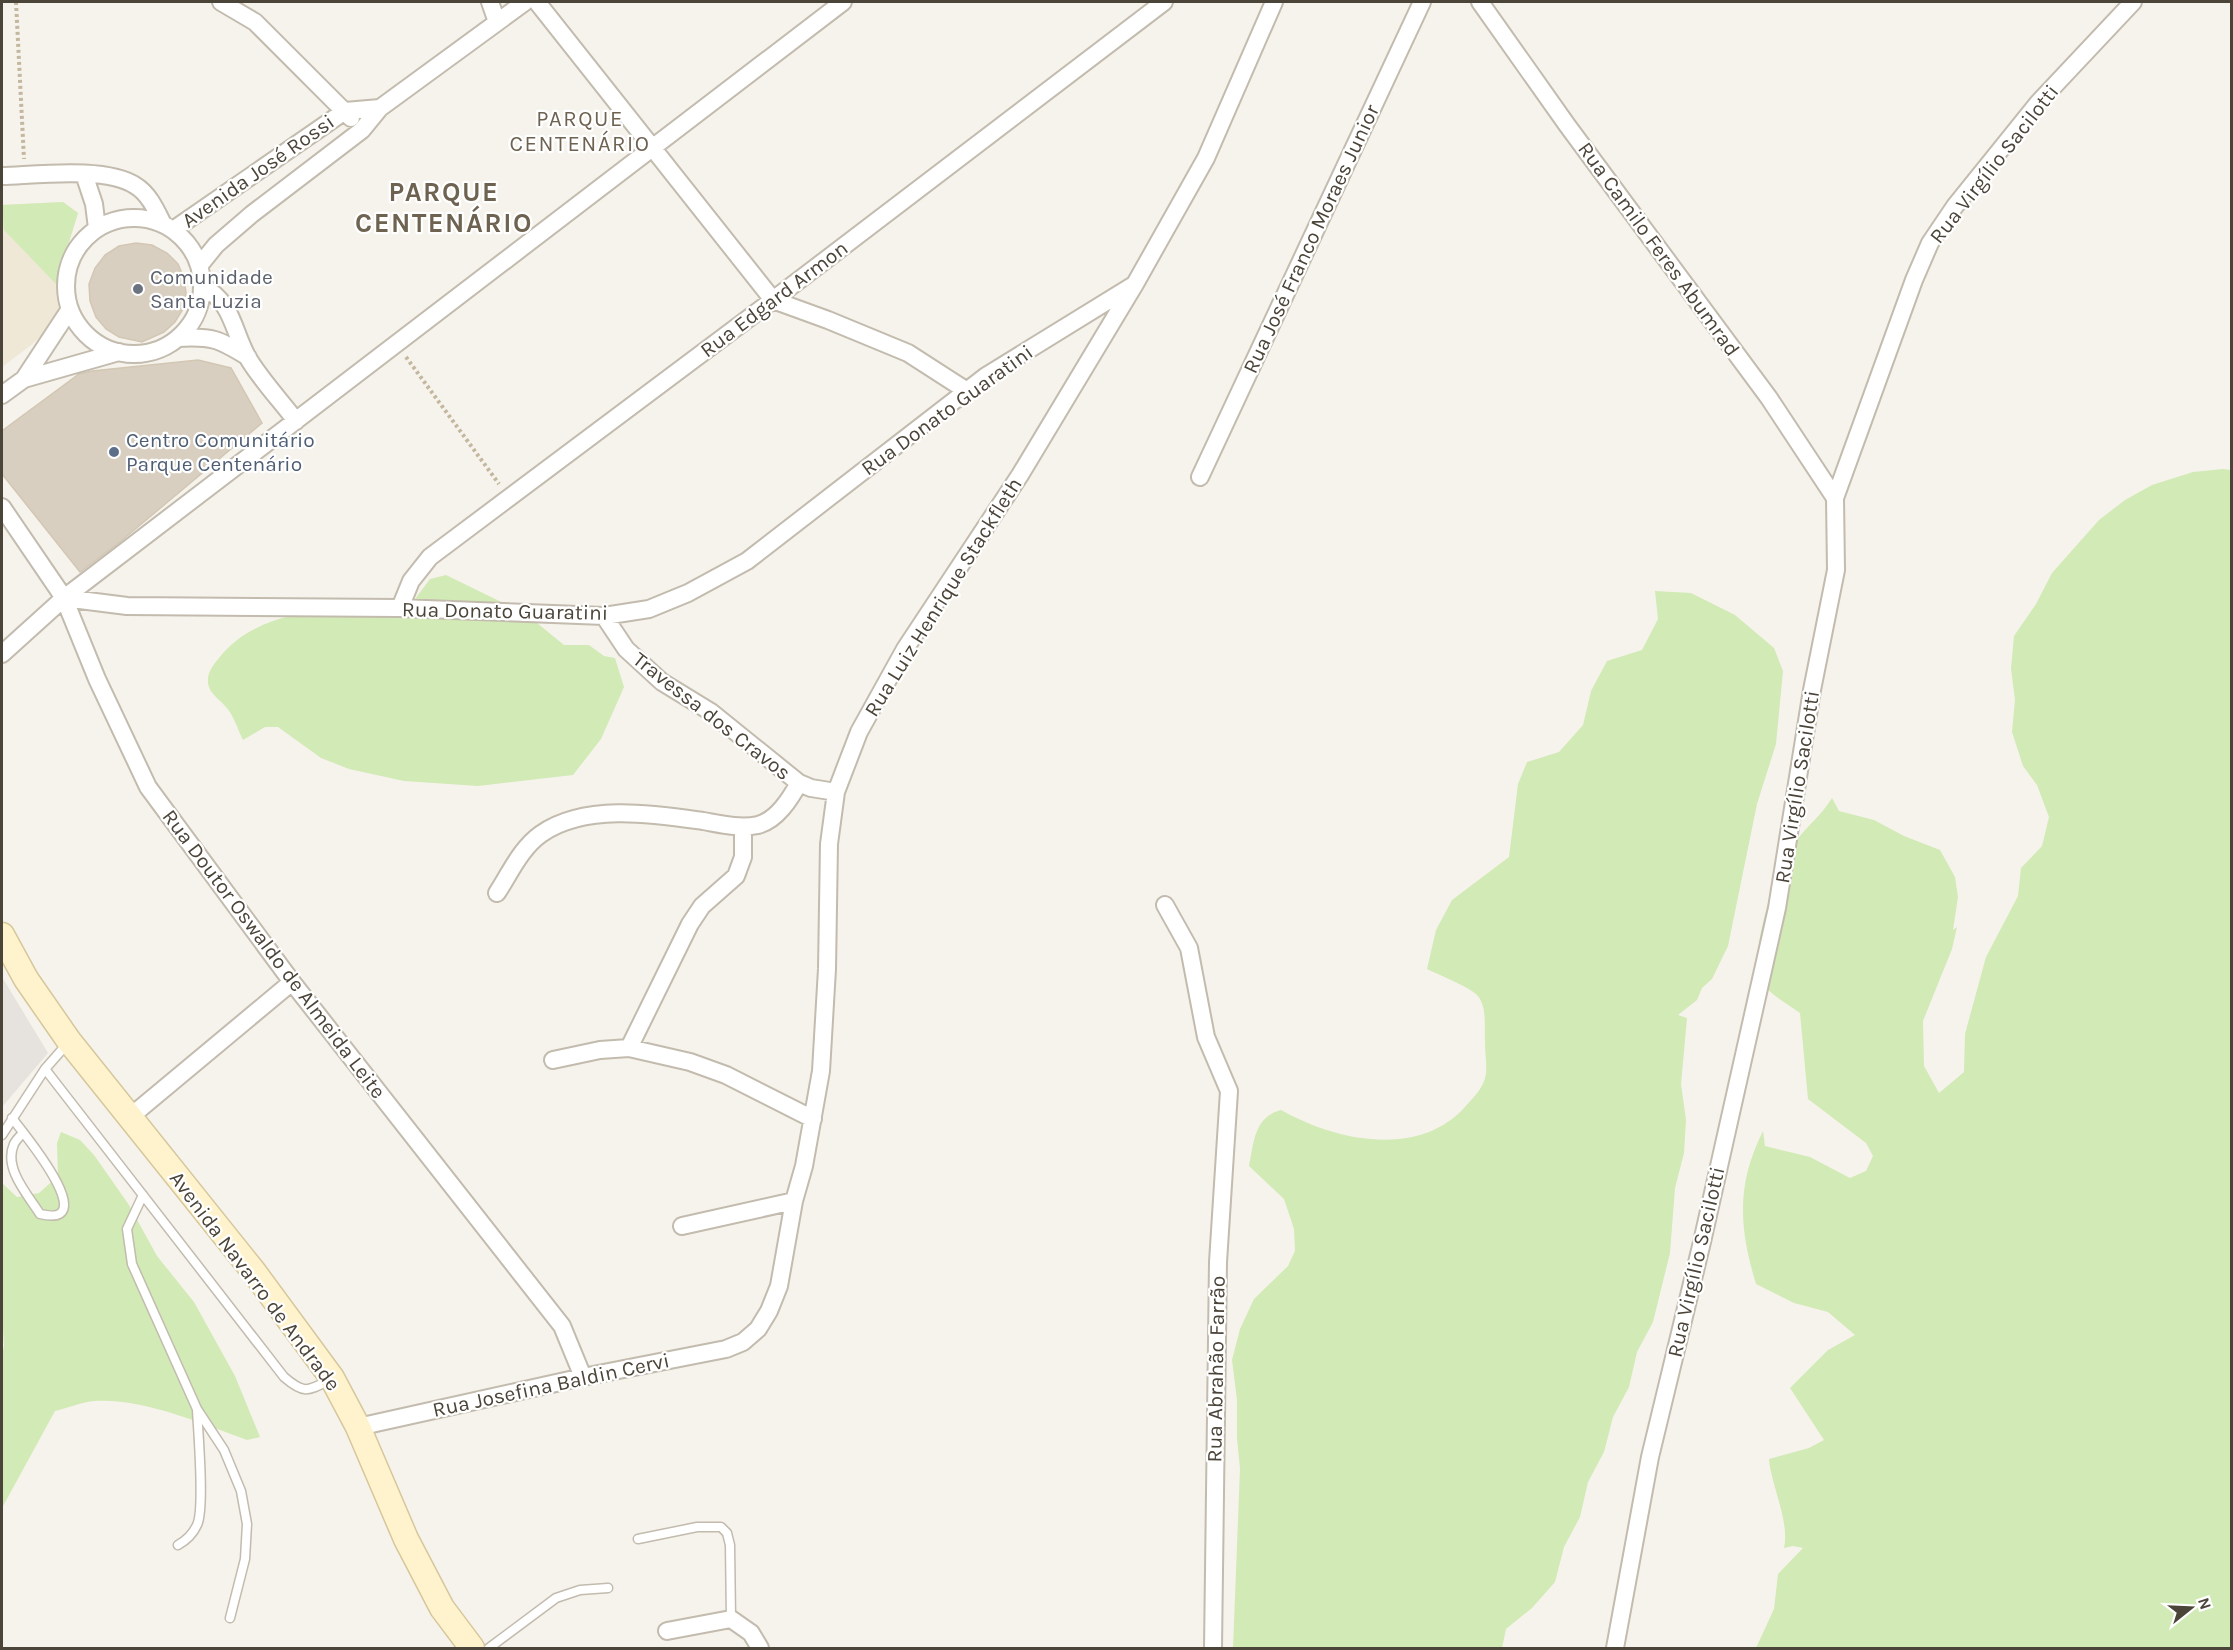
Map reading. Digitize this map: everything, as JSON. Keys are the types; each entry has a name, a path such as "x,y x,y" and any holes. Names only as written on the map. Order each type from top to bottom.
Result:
{"street":[{"path":"221,2 255,22 362,130"},
{"path":"490,2 497,22"},
{"name":"Avenida José Rossi","path":"199,266 216,245 252,214 362,130 380,108 525,2"},
{"path":"537,2 773,300 908,353 967,391"},
{"path":"2,654 64,598 843,2"},
{"name":"Rua Luiz Henrique Stackfleth","path":"743,1342 758,1329 769,1311 779,1286 794,1201 804,1166 813,1119 825,1027 829,844 836,792 859,732 905,649 1020,475 1135,284 1206,158 1274,2"},
{"name":"Rua José Franco Moraes Junior","path":"1200,477 1422,2"},
{"name":"Rua Camilo Feres Abumrad","path":"1480,2 1769,398 1835,498"},
{"name":"Rua Virgílio Sacilotti","path":"1615,1648 1650,1457 1777,908 1812,690 1836,570 1835,498 1914,280 1930,243 1955,206 2038,103 2133,2"},
{"name":"Rua Edgard Armon","path":"400,608 411,581 430,557 773,300 1155,4"},
{"name":"Avenida José Rossi","path":"168,227 345,111 380,108"},
{"path":"84,174 94,204 97,228"},
{"path":"2,176 84,174 109,176 136,186 153,204 168,227 189,246 199,266 202,286 199,305 190,323 178,338 160,349 140,354 119,352 98,344 81,329 70,309 66,287 69,264 80,244 97,228 118,219 141,218 168,227"},
{"name":"Rua Donato Guaratini","path":"64,598 127,606 400,608 604,616 648,609 688,593 747,561 986,376 1135,284"},
{"path":"202,286 214,292 226,306 248,357 297,421"},
{"path":"24,379 70,309"},
{"path":"178,338 200,336 223,341 248,357"},
{"path":"2,395 24,379 119,352"},
{"name":"Rua Doutor Oswaldo de Almeida Leite","path":"2,507 64,598 97,679 148,787 292,982 562,1326 583,1377"},
{"name":"Travessa dos Cravos","path":"604,616 626,649 662,682 711,712 799,783 811,788 836,792"},
{"path":"497,893 532,842 541,834 568,822 610,813 662,815 743,827 760,825 780,810 799,783"},
{"path":"629,1048 690,924 702,906 736,876 743,857 743,827"},
{"name":"Rua Abrahão Farrão","path":"1165,905 1189,948 1206,1037 1228,1091 1218,1262 1213,1648"},
{"name":"Avenida Navarro de Andrade","path":"2,935 26,979 69,1041 254,1272 332,1378 358,1427 406,1539 442,1608 472,1648"},
{"path":"130,1117 292,982"},
{"path":"553,1060 600,1050 629,1048 690,1062 726,1076 813,1119"},
{"path":"682,1226 794,1201"},
{"name":"Rua Josefina Baldin Cervi","path":"358,1427 583,1377 726,1349 743,1342"},
{"path":"667,1631 731,1619 751,1633 760,1648"}],"lane":[{"path":"2,1135 45,1069 69,1041"},
{"path":"45,1069 284,1377 297,1389 310,1390 332,1378"},
{"path":"12,1118 43,1158 56,1180 62,1194 63,1204 57,1214 50,1216 40,1214 15,1175 11,1157 14,1143 23,1133"},
{"path":"143,1195 127,1229 132,1264 197,1408 224,1450 240,1491 247,1524 244,1559 230,1618"},
{"path":"178,1545 188,1539 198,1523 200,1495 197,1408"},
{"path":"638,1539 697,1527 721,1527 727,1533 730,1545 731,1619"},
{"path":"489,1648 556,1598 580,1590 608,1588"}],"path":[{"path":"16,2 25,175"},
{"path":"397,344 509,498"}],"shaded area":[{"path":"63,202 78,213 56,284 61,303 58,318 30,346 2,367 2,205"},
{"path":"2,977 48,1053 2,1107"}],"green space":[{"path":"63,202 78,213 56,284 4,230 2,205"},
{"path":"2231,470 2231,1648 1756,1648 1774,1609 1778,1574 1803,1548 1793,1546 1784,1548 1782,1515 1769,1459 1809,1448 1824,1440 1790,1388 1828,1350 1855,1335 1828,1312 1794,1303 1756,1284 1750,1264 1744,1225 1744,1188 1748,1170 1763,1131 1765,1146 1810,1157 1850,1178 1866,1171 1873,1156 1866,1143 1808,1099 1800,1013 1767,989 1759,972 1758,954 1761,934 1773,890 1796,841 1832,798 1839,811 1874,820 1904,836 1940,850 1955,877 1958,897 1953,930 1957,927 1952,949 1923,1021 1924,1066 1939,1093 1964,1072 1965,1034 1986,957 2018,896 2021,868 2042,846 2049,817 2037,785 2023,766 2012,732 2015,700 2011,669 2014,636 2036,604 2052,573 2099,520 2125,500 2152,485 2193,472"},
{"path":"446,575 526,614 564,645 589,645 604,656 615,658 624,687 601,739 573,775 478,786 404,781 349,769 321,758 278,727 265,727 243,740 229,711 210,690 208,679 214,664 236,641 256,628 303,613 402,606 415,599 430,579"},
{"path":"1655,591 1691,593 1735,615 1774,648 1783,671 1776,744 1757,804 1728,946 1712,979 1702,988 1697,1000 1678,1015 1687,1018 1681,1084 1686,1120 1684,1153 1675,1188 1670,1253 1653,1322 1637,1352 1629,1387 1613,1417 1604,1452 1588,1482 1580,1517 1564,1547 1555,1582 1532,1608 1506,1629 1502,1648 1233,1648 1240,1469 1237,1400 1232,1360 1240,1329 1254,1299 1288,1266 1295,1251 1294,1229 1284,1199 1249,1166 1260,1124 1272,1113 1281,1110 1325,1130 1350,1136 1399,1139 1423,1134 1445,1124 1477,1093 1485,1079 1486,1070 1485,1017 1482,1004 1472,991 1427,969 1436,930 1452,900 1509,857 1518,784 1527,762 1559,752 1583,725 1591,691 1607,661 1642,650 1658,619"},
{"path":"61,1132 80,1140 94,1155 129,1205 157,1256 194,1302 235,1376 260,1437 247,1440 172,1413 133,1404 95,1401 80,1404 55,1411 2,1508 2,1354 4,1346 2,1183 17,1197 39,1193 58,1176 57,1143"}],"building":[{"name":"Comunidade Santa Luzia","path":"136,243 152,245 167,253 178,264 184,278 186,293 183,309 175,322 164,332 142,342 119,337 106,329 96,317 90,301 89,284 95,268 105,255 119,246"},
{"name":"Centro Comunitário Parque Centenário","path":"198,360 231,368 262,423 121,541 80,572 2,474 2,431 79,374"}],"place":[{"name":"Comunidade Santa Luzia","path":"138,289"},
{"name":"Centro Comunitário Parque Centenário","path":"114,452"}],"district":[{"name":"PARQUE CENTENÁRIO","path":"580,132"},
{"name":"PARQUE CENTENÁRIO","path":"444,208"}]}
